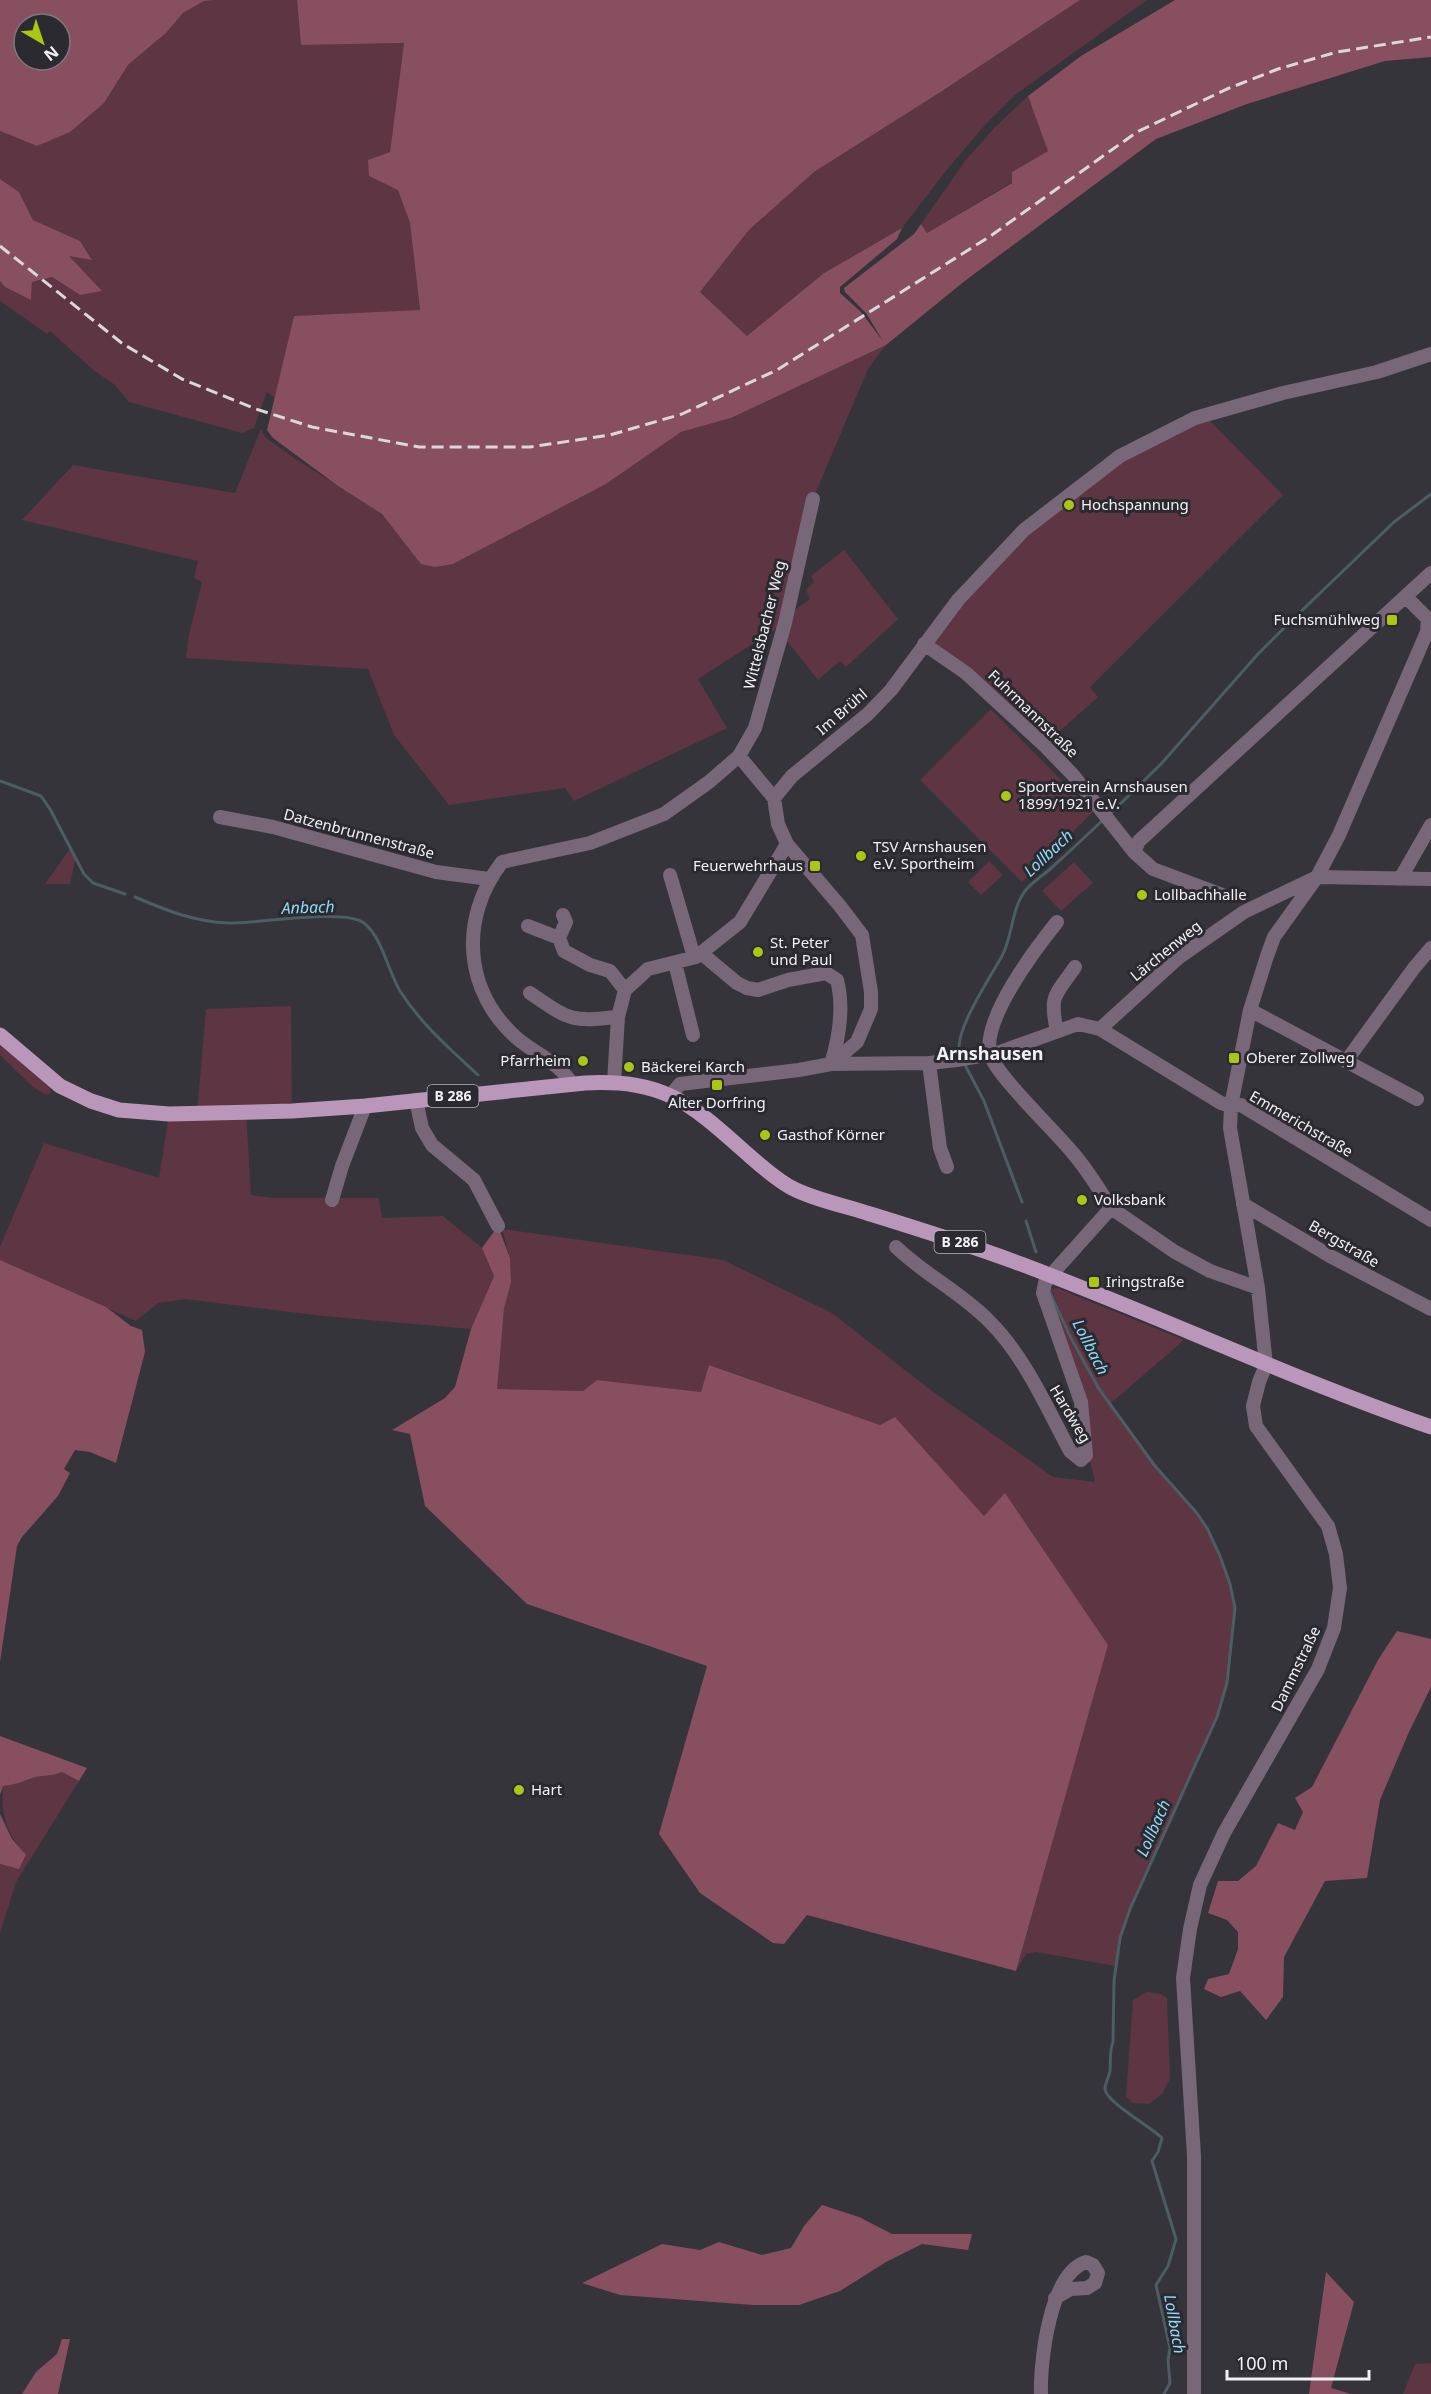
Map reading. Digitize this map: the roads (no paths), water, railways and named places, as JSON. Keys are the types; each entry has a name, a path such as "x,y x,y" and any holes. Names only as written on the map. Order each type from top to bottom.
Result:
{"main road":[{"name":"B 286","path":"0,1035 60,1086 91,1101 119,1110 169,1114 292,1111 365,1106 572,1084 614,1082 644,1086 670,1095 716,1126 761,1166 792,1188 957,1241 1051,1275 1266,1365 1431,1427"}],"street":[{"name":"Im Brühl","path":"774,798 792,776 868,714 891,690 958,600 1024,530 1120,456 1195,418 1283,393 1377,372 1431,354"},
{"name":"Wittelsbacher Weg","path":"739,756 755,728 785,623 813,499"},
{"path":"1134,852 1139,842 1431,573"},
{"path":"1266,1365 1258,1288 1230,1128 1231,1106 1250,1010 1274,937 1317,877 1339,835 1427,632 1429,619 1406,597"},
{"name":"Fuhrmannstraße","path":"924,644 966,673 1044,745 1073,775 1134,852 1153,869 1226,896"},
{"path":"572,1084 563,1070 518,1039 495,1011 484,993 476,972 472,949 472,925 489,879 502,862 590,843 663,814 709,782 739,756 774,798 778,824 787,844 858,930 865,954 871,1009 857,1042 831,1064 680,1084 670,1095"},
{"name":"Datzenbrunnenstraße","path":"220,817 273,827 436,872 489,879"},
{"path":"1400,879 1431,825"},
{"path":"614,1082 618,1017 625,990 648,969 698,955 740,922 787,844"},
{"path":"670,875 698,955 737,983 758,990 788,980 826,973 837,980 839,1040 831,1064"},
{"name":"Lärchenweg","path":"1100,1029 1178,958 1244,912 1317,877 1431,879"},
{"path":"564,915 566,922 559,938 564,951 590,965 610,971 625,990"},
{"path":"1058,922 1014,982 1000,1008 990,1033 990,1054 1006,1078 1073,1153 1112,1208 1151,1237 1210,1271 1258,1288"},
{"path":"528,926 559,938"},
{"path":"1347,1060 1431,948"},
{"path":"675,963 693,1035"},
{"path":"1057,1031 1052,1008 1053,1000 1075,967"},
{"path":"530,993 572,1019 618,1017"},
{"path":"1250,1010 1417,1099"},
{"name":"Emmerichstraße","path":"831,1064 929,1063 962,1059 990,1054 1078,1024 1100,1029 1221,1103 1231,1106 1241,1105 1431,1220"},
{"path":"929,1063 940,1148 947,1167"},
{"path":"416,1100 422,1128 432,1144 474,1180 498,1226"},
{"path":"333,1200 342,1166 365,1106"},
{"name":"Bergstraße","path":"1243,1204 1330,1256 1431,1309"},
{"path":"1051,1275 1112,1208"},
{"name":"Hardweg","path":"896,1247 909,1260 990,1322 1018,1358 1070,1451 1081,1460 1086,1455 1082,1402 1043,1293 1045,1283 1051,1275"},
{"name":"Dammstraße","path":"1194,2394 1194,2156 1183,1978 1190,1929 1200,1885 1224,1833 1318,1669 1334,1628 1340,1588 1336,1554 1328,1526 1256,1426 1253,1406 1266,1365"},
{"path":"1041,2394 1047,2332 1055,2298"}],"waterway":[{"name":"Lollbach","path":"1110,814 1161,764 1258,654 1290,622 1394,522 1431,494"},
{"name":"Anbach","path":"0,781 41,796 84,874 93,883 125,894"},
{"name":"Lollbach","path":"960,1054 959,1045 967,1019 1006,948 1020,898 1030,885 1103,820"},
{"name":"Anbach","path":"135,897 180,914 216,922 241,923 338,917 364,923 376,937 396,983 408,1003 436,1036 478,1075"},
{"name":"Lollbach","path":"964,1063 984,1101 1022,1202"},
{"name":"Lollbach","path":"1026,1221 1036,1252"},
{"name":"Lollbach","path":"1049,1290 1071,1338 1099,1389 1155,1466 1196,1512 1207,1528 1230,1584 1235,1608 1227,1683 1217,1717 1130,1909 1120,1938 1114,1981 1113,2042 1110,2071 1105,2089 1120,2107 1162,2138 1158,2152 1152,2161 1176,2239 1168,2266 1156,2285 1170,2348 1168,2360 1170,2383 1164,2394"}],"railway":[{"path":"0,246 123,344 182,379 256,409 312,427 419,447 530,447 610,435 682,414 777,370 989,237 1137,132 1227,89 1278,69 1337,52 1431,37"}],"place":[{"name":"Hochspannung","path":"1069,505"},
{"name":"Fuchsmühlweg","path":"1392,620"},
{"name":"Sportverein Arnshausen 1899/1921 e.V.","path":"1006,796"},
{"name":"TSV Arnshausen e.V. Sportheim","path":"861,856"},
{"name":"Feuerwehrhaus","path":"815,866"},
{"name":"Lollbachhalle","path":"1142,895"},
{"name":"St. Peter und Paul","path":"758,952"},
{"name":"Oberer Zollweg","path":"1234,1058"},
{"name":"Pfarrheim","path":"583,1061"},
{"name":"Bäckerei Karch","path":"629,1067"},
{"name":"Alter Dorfring","path":"717,1085"},
{"name":"Gasthof Körner","path":"765,1135"},
{"name":"Volksbank","path":"1082,1200"},
{"name":"Iringstraße","path":"1094,1282"},
{"name":"Hart","path":"519,1790"}],"district":[{"name":"Arnshausen","path":"990,1054"}]}
